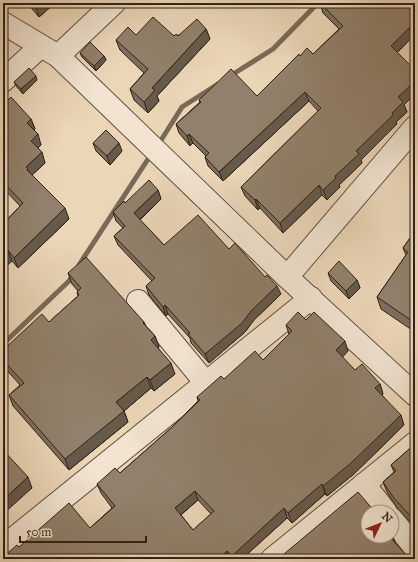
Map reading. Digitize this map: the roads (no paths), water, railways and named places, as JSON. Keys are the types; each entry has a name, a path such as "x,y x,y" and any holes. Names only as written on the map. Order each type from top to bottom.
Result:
{"street":[{"path":"3,81 49,51 114,3"},
{"path":"3,23 49,51 139,133 169,164 415,395"},
{"path":"287,276 415,127"},
{"path":"3,547 311,298"},
{"path":"138,300 206,383"},
{"path":"272,559 415,443"},
{"path":"364,484 380,504"},
{"path":"400,529 415,548"}],"waterway":[{"path":"230,76 273,49 318,3"},
{"path":"158,145 182,107 218,84"},
{"path":"79,265 152,153"},
{"path":"3,344 69,281 74,274"}]}
